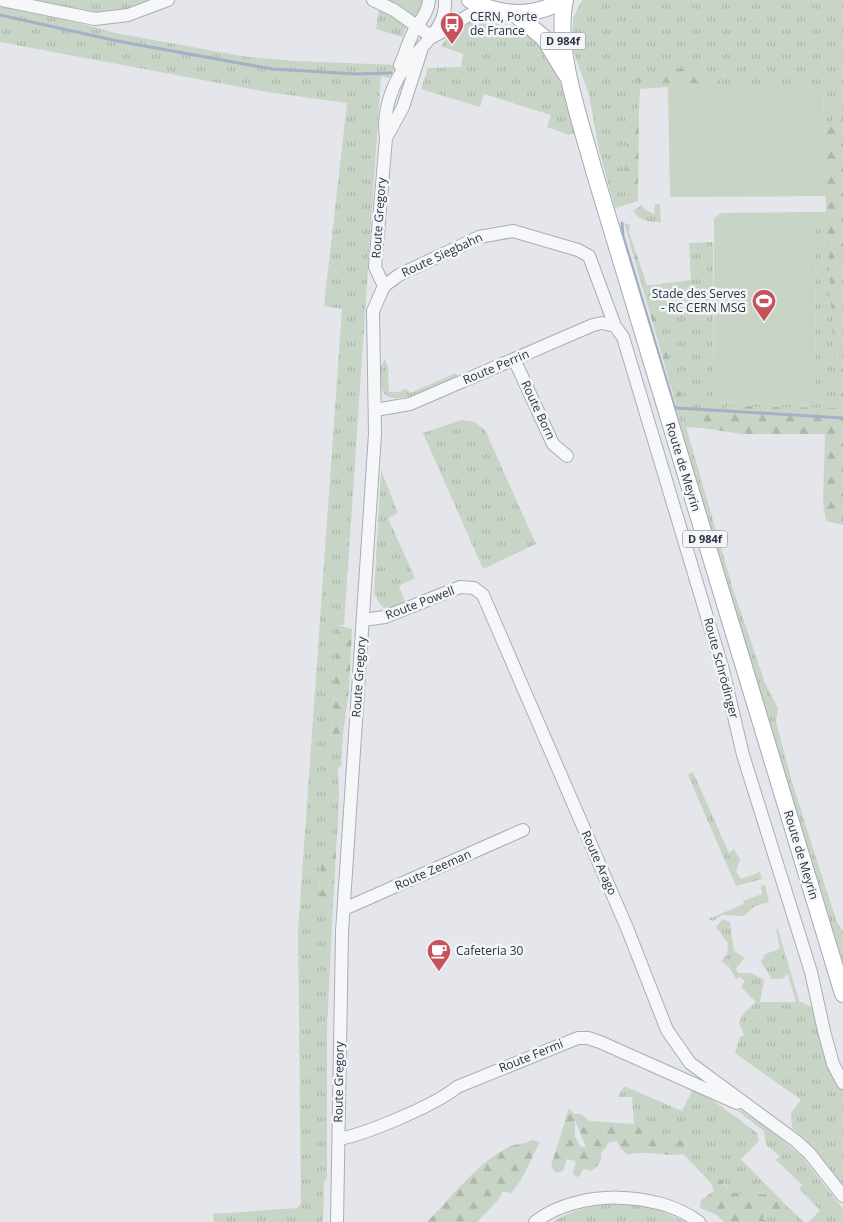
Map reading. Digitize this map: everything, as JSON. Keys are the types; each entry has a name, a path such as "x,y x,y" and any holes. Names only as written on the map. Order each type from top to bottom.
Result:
{"main road":[{"path":"470,0 485,7 515,14 542,9 564,0"},
{"name":"Route de Meyrin","path":"564,0 562,30 571,83 621,263 843,994"},
{"name":"Route de Meyrin","path":"515,14 544,38 571,83"}],"street":[{"path":"2,0 95,19 128,15 168,0"},
{"path":"373,0 394,10 416,26 428,42"},
{"name":"Route Gregory","path":"386,138 381,125 384,95 407,52 416,26 424,16 429,0"},
{"name":"Route Gregory","path":"428,42 443,16 445,0"},
{"name":"Route Gregory","path":"338,1222 344,909 375,410 373,311 384,286 375,267 386,138 384,125 390,97 408,63 428,42 467,14 485,7"},
{"name":"Route Siegbahn","path":"384,286 399,275 464,243 486,234 504,231 523,232 589,256"},
{"name":"Route Schrödinger","path":"589,256 615,326 623,337 723,670 743,755 811,972 833,1064 843,1083"},
{"name":"Route Perrin","path":"375,410 410,404 593,325 608,324 615,326"},
{"name":"Route Born","path":"514,359 553,444 567,456"},
{"name":"Route Powell","path":"363,620 385,617 460,587 477,590"},
{"name":"Route Arago","path":"477,590 487,601 548,741 627,928 666,1030 690,1063 754,1110"},
{"name":"Route Zeeman","path":"344,909 523,830"},
{"name":"Route Fermi","path":"339,1139 359,1134 441,1099 457,1087 578,1038 588,1038 600,1042 754,1110"},
{"path":"754,1110 778,1126 810,1154 843,1196"},
{"path":"535,1222 547,1214 573,1205 611,1198 637,1197 666,1204 699,1222"}],"green space":[{"path":"17,0 158,0 128,11 99,16"},
{"path":"382,0 422,0 422,2 420,12 414,20"},
{"path":"582,0 843,0 843,506 838,418 693,408 702,428 686,427 733,589 765,683 778,708 776,722 792,782 837,922 843,931 843,969 672,407 677,408 686,401 681,396 650,297 653,285 691,280 689,243 713,242 713,402 816,405 815,212 826,212 827,196 823,91 668,91 667,87 640,89 639,109 636,110 630,122 630,137 624,152 628,196 632,203 615,208 599,150 589,95 573,50 573,18"},
{"path":"0,5 115,33 241,56 293,61 397,65 389,78 381,76 344,625 338,625 331,735 343,734 341,766 338,768 339,800 336,852 322,851 318,904 333,904 327,1029 327,1177 324,1183 323,1222 214,1222 213,1214 297,1208 301,1204 298,931 342,309 324,306 347,103 267,92 0,42"},
{"path":"379,8 407,25 402,37 376,29"},
{"path":"476,20 518,28 533,33 558,75 577,132 569,135 547,127 551,115 484,94 480,107 421,89 428,68 461,67 463,54 441,46 456,30"},
{"path":"685,68 721,77 719,84 636,81 644,72 662,73"},
{"path":"668,91 823,91 827,196 670,197"},
{"path":"639,109 638,201 632,203 628,197 624,152 630,137 630,122 636,110"},
{"path":"837,114 843,114 843,249 834,252 843,369 843,525 826,521 823,502 825,434 742,434 702,428 692,408 725,410 727,406 837,408 826,212 825,131"},
{"path":"655,204 660,204 661,222 645,220 633,211 642,205 644,209 654,214"},
{"name":"Stade des Serves - RC CERN MSG","path":"815,212 816,405 713,402 714,218 721,213"},
{"path":"624,223 630,225 629,232 647,285 653,285 650,297 681,396 686,401 683,408 677,408"},
{"path":"385,359 388,367 389,392 401,392 401,390 407,389 410,393 456,373 458,377 415,395 392,398 384,394 381,385 380,375"},
{"path":"461,420 475,422 485,430 536,544 483,569 423,433"},
{"path":"381,470 398,513 388,518 415,578 399,586 405,602 387,608 382,607 374,594"},
{"path":"338,625 352,629 349,690 343,734 331,736"},
{"path":"693,772 729,853 734,849 740,860 736,872 741,879 760,872 762,879 736,886 688,775"},
{"path":"322,851 336,852 333,904 318,904"},
{"path":"765,885 769,902 755,906 744,916 722,915 713,921 708,919 744,904 743,901 762,894 761,886"},
{"path":"722,919 730,922 734,951 745,958 736,968 738,973 751,973 764,980 760,1002 796,1002 788,974 782,979 772,979 761,962 765,954 780,949 776,929 778,929 799,1001 813,1008 822,1047 843,1089 843,1185 805,1139 792,1128 791,1113 801,1100 735,1053 740,1037 744,1035 739,1023 743,1014 756,1002 741,987 745,981 740,977 736,979 729,967 721,961 727,955 728,943 716,927"},
{"path":"624,1086 682,1111 693,1089 711,1099 757,1133 759,1141 741,1159 772,1191 762,1195 756,1189 743,1193 731,1193 725,1184 715,1179 711,1183 683,1154 687,1143 683,1139 651,1135 634,1124 632,1097 618,1097"},
{"path":"569,1108 574,1114 581,1114 589,1121 634,1124 651,1135 683,1139 687,1143 683,1154 635,1153 628,1155 621,1149 617,1141 608,1143 601,1152 600,1161 596,1167 591,1171 583,1169 580,1176 576,1177 573,1173 576,1161 567,1159 563,1171 556,1173 551,1166","holes":["575,1120 586,1147 581,1147 575,1137"]},
{"path":"740,1110 768,1128 803,1158 843,1209 843,1222 809,1222 820,1210 799,1189 802,1185 776,1160 780,1156 766,1145 764,1131 738,1111"},
{"path":"532,1140 540,1142 515,1188 511,1193 503,1191 499,1199 477,1222 427,1222 485,1163 510,1146"},
{"path":"715,1179 720,1179 731,1193 743,1193 756,1189 762,1195 772,1191 787,1206 778,1213 772,1211 767,1205 762,1207 767,1212 762,1219 769,1222 724,1222 717,1215 700,1208 701,1200 714,1191 711,1183"},
{"path":"766,1202 787,1206 804,1222 759,1222 756,1208"},
{"path":"628,1203 656,1209 686,1222 553,1222 570,1213 599,1205"}],"waterway":[{"path":"0,15 117,41 272,69 357,74 391,73"},
{"path":"622,223 623,236 674,406 677,408 843,418"}],"place":[{"name":"CERN, Porte de France","path":"452,45"},
{"name":"Stade des Serves - RC CERN MSG","path":"764,322"},
{"name":"Cafeteria 30","path":"439,972"}]}
